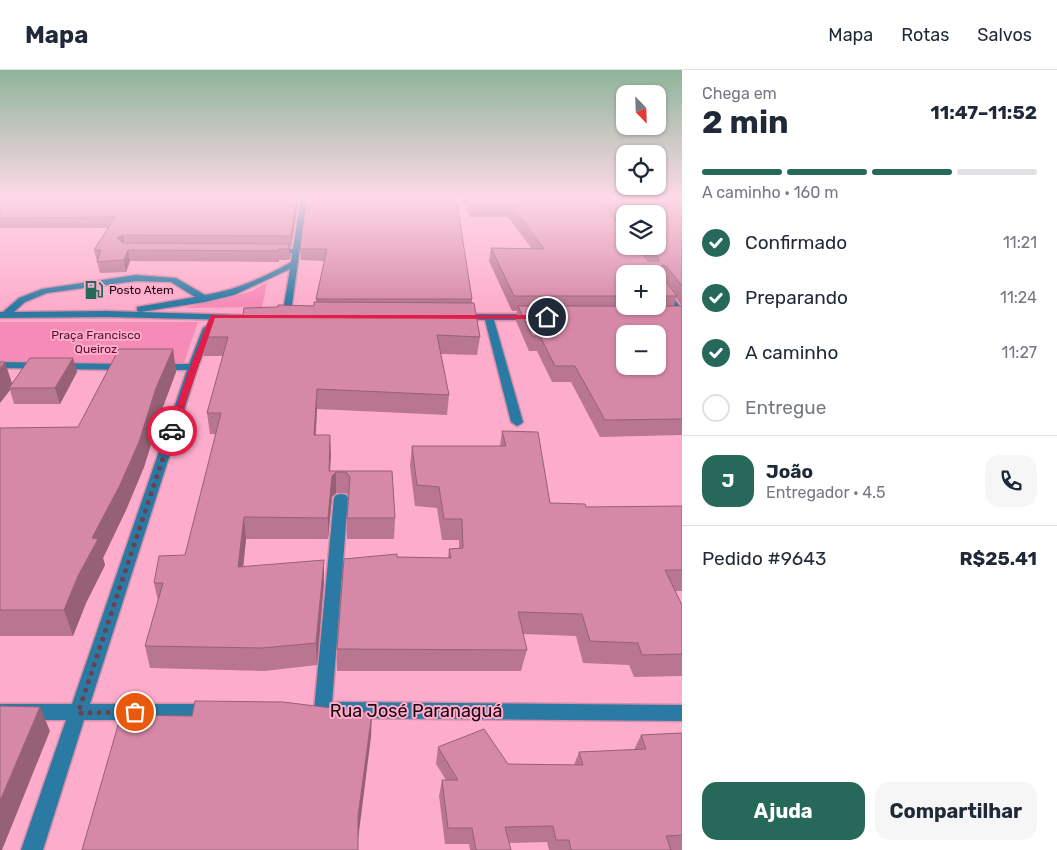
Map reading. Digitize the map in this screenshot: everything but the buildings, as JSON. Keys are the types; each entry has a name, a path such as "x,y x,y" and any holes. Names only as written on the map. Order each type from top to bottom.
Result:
{"street":[{"path":"288,317 299,233"},
{"path":"268,251 296,251"},
{"path":"106,314 205,299 252,285 295,262"},
{"path":"2,315 22,300 38,293 136,278 173,280 205,299"},
{"path":"666,296 679,316"},
{"path":"2,315 106,314 250,317"},
{"path":"32,850 193,367 213,316"},
{"path":"450,317 547,317"},
{"path":"489,317 517,422"},
{"path":"0,365 193,367"},
{"path":"324,710 341,498"},
{"name":"Rua José Paranaguá","path":"304,710 682,713"},
{"path":"0,712 226,711"}],"green space":[{"path":"267,282 262,307 185,308 253,291"},
{"name":"Praça Francisco Queiroz","path":"0,322 198,322 184,363 0,363"}],"way so far":[{"path":"135,712 78,713 172,431"}],"place":[{"name":"Posto Atem","path":"94,290"}],"route":[{"path":"172,431 193,367 213,316 547,317"}]}
